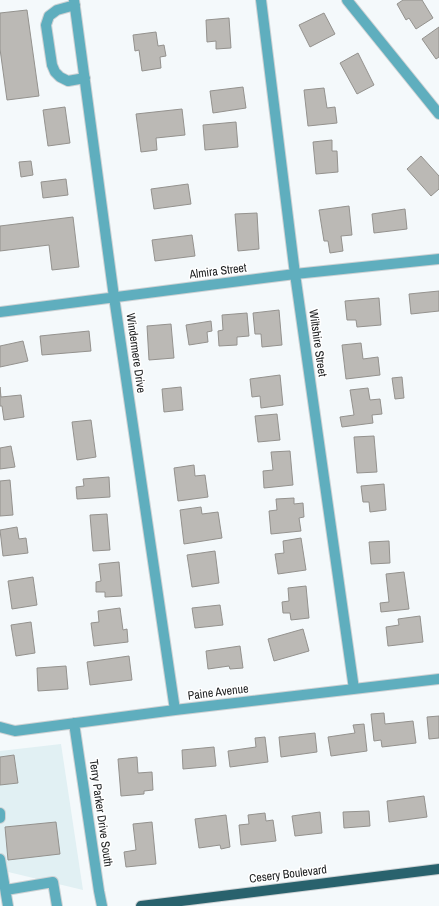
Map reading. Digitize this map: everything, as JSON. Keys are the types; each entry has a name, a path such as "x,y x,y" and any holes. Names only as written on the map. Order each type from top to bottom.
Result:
{"main road":[{"name":"Cesery Boulevard","path":"141,906 439,869"}],"street":[{"name":"Wiltshire Street","path":"261,0 296,274 354,689"},
{"path":"347,0 439,114"},
{"path":"74,3 56,10 49,16 46,25 52,65 55,72 60,77 68,80 84,78"},
{"name":"Windermere Drive","path":"74,3 114,297 175,710"},
{"name":"Almira Street","path":"0,312 296,274 439,259"},
{"name":"Paine Avenue","path":"0,727 15,731 175,710 439,679"},
{"name":"Terry Parker Drive South","path":"74,723 102,906"},
{"path":"0,813 0,818"},
{"path":"0,860 4,894 53,882 57,906"}],"shaded area":[{"path":"61,744 83,890 0,870 0,751"}],"building":[{"path":"403,0 422,0 433,18 416,29 409,18 406,20 397,4"},
{"path":"27,10 39,96 7,100 0,49 0,13"},
{"path":"324,13 335,34 310,47 299,25"},
{"path":"229,18 231,48 216,49 216,41 207,42 206,20"},
{"path":"439,27 439,57 436,59 422,39"},
{"path":"156,32 158,46 164,45 166,56 160,57 161,68 142,71 139,50 135,51 133,35"},
{"path":"358,53 374,85 357,94 340,63"},
{"path":"243,87 246,108 213,113 210,91"},
{"path":"324,88 327,108 335,107 337,123 308,126 304,90"},
{"path":"65,107 70,143 48,146 43,110"},
{"path":"182,109 185,135 156,138 157,150 141,152 136,114"},
{"path":"236,122 238,147 205,150 203,125"},
{"path":"332,140 332,151 337,151 338,172 316,174 313,142"},
{"path":"421,156 439,176 439,189 431,196 407,169"},
{"path":"31,161 33,175 21,177 19,162"},
{"path":"66,179 68,195 43,198 41,182"},
{"path":"188,184 191,204 154,209 151,189"},
{"path":"349,206 352,235 341,236 343,251 330,253 328,241 324,241 319,210"},
{"path":"405,209 407,229 374,233 372,214"},
{"path":"257,213 259,249 238,251 235,214"},
{"path":"73,217 79,267 52,270 49,245 0,251 0,226"},
{"path":"192,235 195,256 155,261 152,240"},
{"path":"439,291 439,311 411,314 409,294"},
{"path":"379,298 381,325 357,327 356,320 347,320 345,301"},
{"path":"279,310 282,345 262,347 261,334 255,334 253,313"},
{"path":"247,313 249,336 237,337 237,345 219,346 218,331 223,330 222,315"},
{"path":"211,321 212,331 207,332 208,342 189,345 186,325"},
{"path":"171,324 174,358 149,360 147,326"},
{"path":"89,331 91,351 42,355 40,336"},
{"path":"23,341 28,361 0,367 0,346"},
{"path":"361,343 363,359 378,357 380,375 346,379 342,345"},
{"path":"280,375 283,405 261,408 260,396 252,397 250,379"},
{"path":"402,377 404,398 395,399 392,378"},
{"path":"0,387 1,397 21,395 24,417 4,420 2,406 0,406"},
{"path":"181,387 183,410 164,412 162,389"},
{"path":"368,388 370,400 380,399 382,414 372,415 373,423 342,427 340,417 354,415 350,390"},
{"path":"277,414 280,440 258,442 255,416"},
{"path":"91,420 96,457 77,460 72,422"},
{"path":"374,436 377,472 357,473 354,437"},
{"path":"11,446 15,467 0,469 0,448"},
{"path":"290,451 293,485 264,488 263,471 273,470 271,452"},
{"path":"194,465 195,476 205,475 208,497 178,501 174,468"},
{"path":"109,477 110,497 77,499 76,487 84,486 83,479"},
{"path":"10,480 13,515 0,516 0,481"},
{"path":"384,484 386,510 370,512 369,502 363,502 361,486"},
{"path":"294,498 294,504 303,503 304,517 299,518 301,531 271,534 269,511 277,510 276,499"},
{"path":"201,507 202,514 218,512 222,538 184,544 180,510"},
{"path":"107,514 110,550 93,551 90,515"},
{"path":"17,527 19,539 26,538 28,553 3,556 0,530"},
{"path":"301,538 306,570 278,574 275,554 284,553 283,541"},
{"path":"389,541 390,563 371,564 369,542"},
{"path":"215,551 219,583 192,587 187,555"},
{"path":"119,562 122,596 105,597 105,592 96,592 96,582 101,581 99,564"},
{"path":"404,572 409,609 381,612 380,603 389,602 386,574"},
{"path":"33,577 37,605 12,609 8,581"},
{"path":"306,586 309,618 291,620 290,613 283,613 282,602 289,601 288,588"},
{"path":"220,605 223,625 195,628 192,608"},
{"path":"120,608 123,630 127,629 128,642 94,646 91,623 99,622 98,611"},
{"path":"420,616 423,642 388,646 386,627 399,625 398,619"},
{"path":"31,622 35,653 16,656 11,625"},
{"path":"303,629 309,651 274,661 268,639"},
{"path":"240,646 243,668 230,669 229,666 208,669 206,651"},
{"path":"129,656 132,680 90,685 87,662"},
{"path":"66,666 68,689 38,691 37,668"},
{"path":"384,713 385,724 413,721 416,743 382,747 381,740 374,741 371,714"},
{"path":"439,716 439,738 429,739 427,717"},
{"path":"364,724 367,751 331,756 328,737 355,733 353,725"},
{"path":"315,733 317,752 281,757 279,737"},
{"path":"265,737 268,762 230,767 228,751 256,747 255,738"},
{"path":"214,747 216,766 183,769 182,750"},
{"path":"14,755 18,783 0,785 0,757"},
{"path":"137,757 138,773 152,772 153,790 144,791 144,794 121,796 118,759"},
{"path":"424,796 427,817 389,822 387,801"},
{"path":"369,811 370,826 344,828 343,812"},
{"path":"320,812 322,833 295,836 292,816"},
{"path":"265,813 266,821 273,820 276,841 241,845 239,825 249,824 248,815"},
{"path":"226,815 230,847 221,849 220,845 199,848 195,819"},
{"path":"56,822 60,854 8,860 5,827"},
{"path":"152,822 156,864 126,867 124,852 136,850 133,824"}]}
